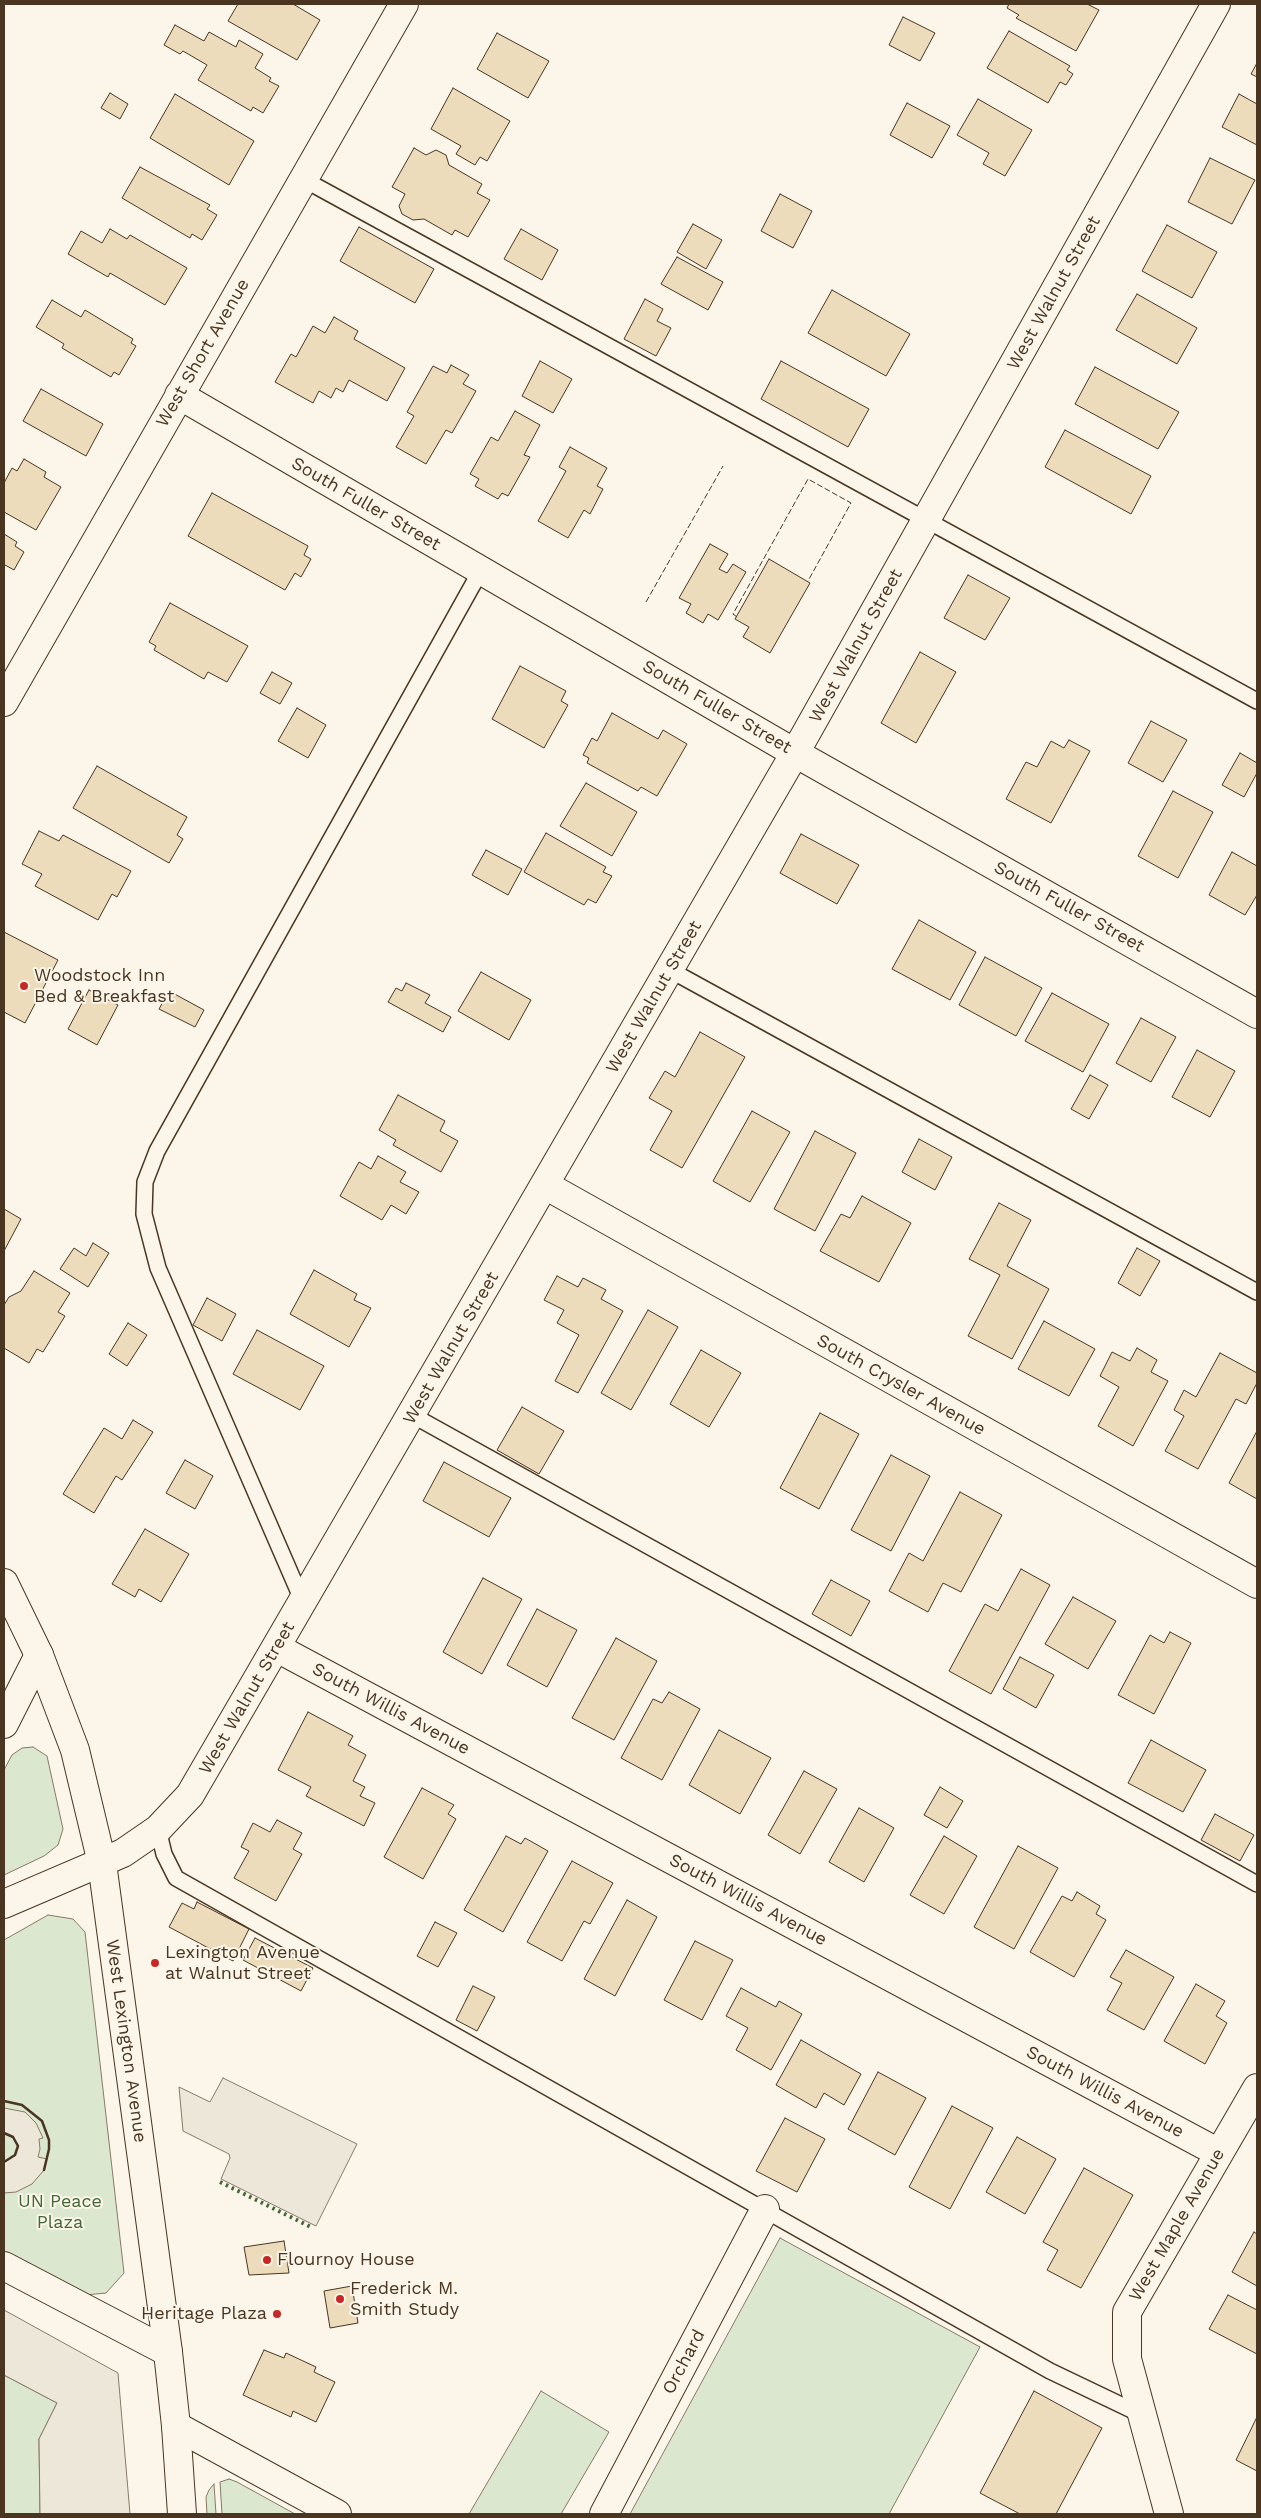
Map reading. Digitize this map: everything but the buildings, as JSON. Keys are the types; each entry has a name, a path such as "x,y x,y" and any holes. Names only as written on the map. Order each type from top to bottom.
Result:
{"street":[{"name":"West Short Avenue","path":"4,702 404,4"},
{"name":"West Walnut Street","path":"4,1904 123,1853 158,1829 190,1794 277,1648 796,753 1216,4"},
{"name":"South Fuller Street","path":"179,395 796,753 1257,1014"},
{"name":"South Crysler Avenue","path":"546,1185 1257,1584"},
{"name":"West Lexington Avenue","path":"4,1583 39,1655 75,1750 102,1863 168,2352 176,2426 182,2514"},
{"name":"South Willis Avenue","path":"277,1648 1219,2153"},
{"path":"4,1724 39,1655"},
{"name":"West Maple Avenue","path":"1169,2514 1127,2359 1127,2312 1257,2088"},
{"name":"Orchard","path":"604,2514 765,2209"},
{"path":"4,2266 168,2352"},
{"path":"176,2426 337,2514"}],"lane":[{"path":"303,179 1257,701"},
{"path":"303,1602 158,1268 144,1214 145,1182 157,1151 481,570"},
{"path":"670,970 1257,1292"},
{"path":"412,1416 1257,1884"},
{"path":"158,1829 164,1854 176,1878 1050,2371 1142,2415"}],"green space":[{"path":"33,1747 47,1756 63,1829 58,1845 44,1856 4,1875 4,1770 12,1755 22,1748"},
{"name":"UN Peace Plaza","path":"48,1915 73,1919 85,1932 124,2273 106,2293 85,2295 4,2252 4,1940"},
{"path":"780,2238 980,2347 889,2514 630,2514"},
{"path":"4,2375 57,2403 39,2439 40,2514 4,2514"},
{"path":"541,2391 609,2432 561,2514 469,2514"},
{"path":"229,2479 295,2514 222,2514 220,2482"},
{"path":"214,2484 216,2514 207,2514 206,2497"}],"shaded area":[{"path":"223,2078 357,2144 316,2226 221,2179 230,2158 229,2154 183,2131 179,2087 210,2102"},
{"path":"4,2108 25,2112 36,2123 43,2138 39,2139 40,2149 38,2157 47,2159 44,2170 32,2184 16,2192 4,2193 4,2162 15,2155 18,2146 13,2137 4,2133"},
{"path":"4,2310 118,2373 130,2514 40,2514 39,2439 57,2403 4,2375"}],"hedge":[{"path":"220,2182 313,2228"}],"fence":[{"path":"646,602 723,466"},
{"path":"737,617 733,614 808,479 851,503 808,581"}],"wall":[{"path":"4,2101 22,2105 42,2121 49,2140 44,2170"},
{"path":"4,2133 13,2137 18,2146 15,2155 4,2162"}],"place":[{"name":"Woodstock Inn Bed & Breakfast","path":"24,986"},
{"name":"Lexington Avenue at Walnut Street","path":"155,1963"},
{"name":"Flournoy House","path":"267,2260"},
{"name":"Frederick M. Smith Study","path":"340,2299"},
{"name":"Heritage Plaza","path":"277,2314"}]}
